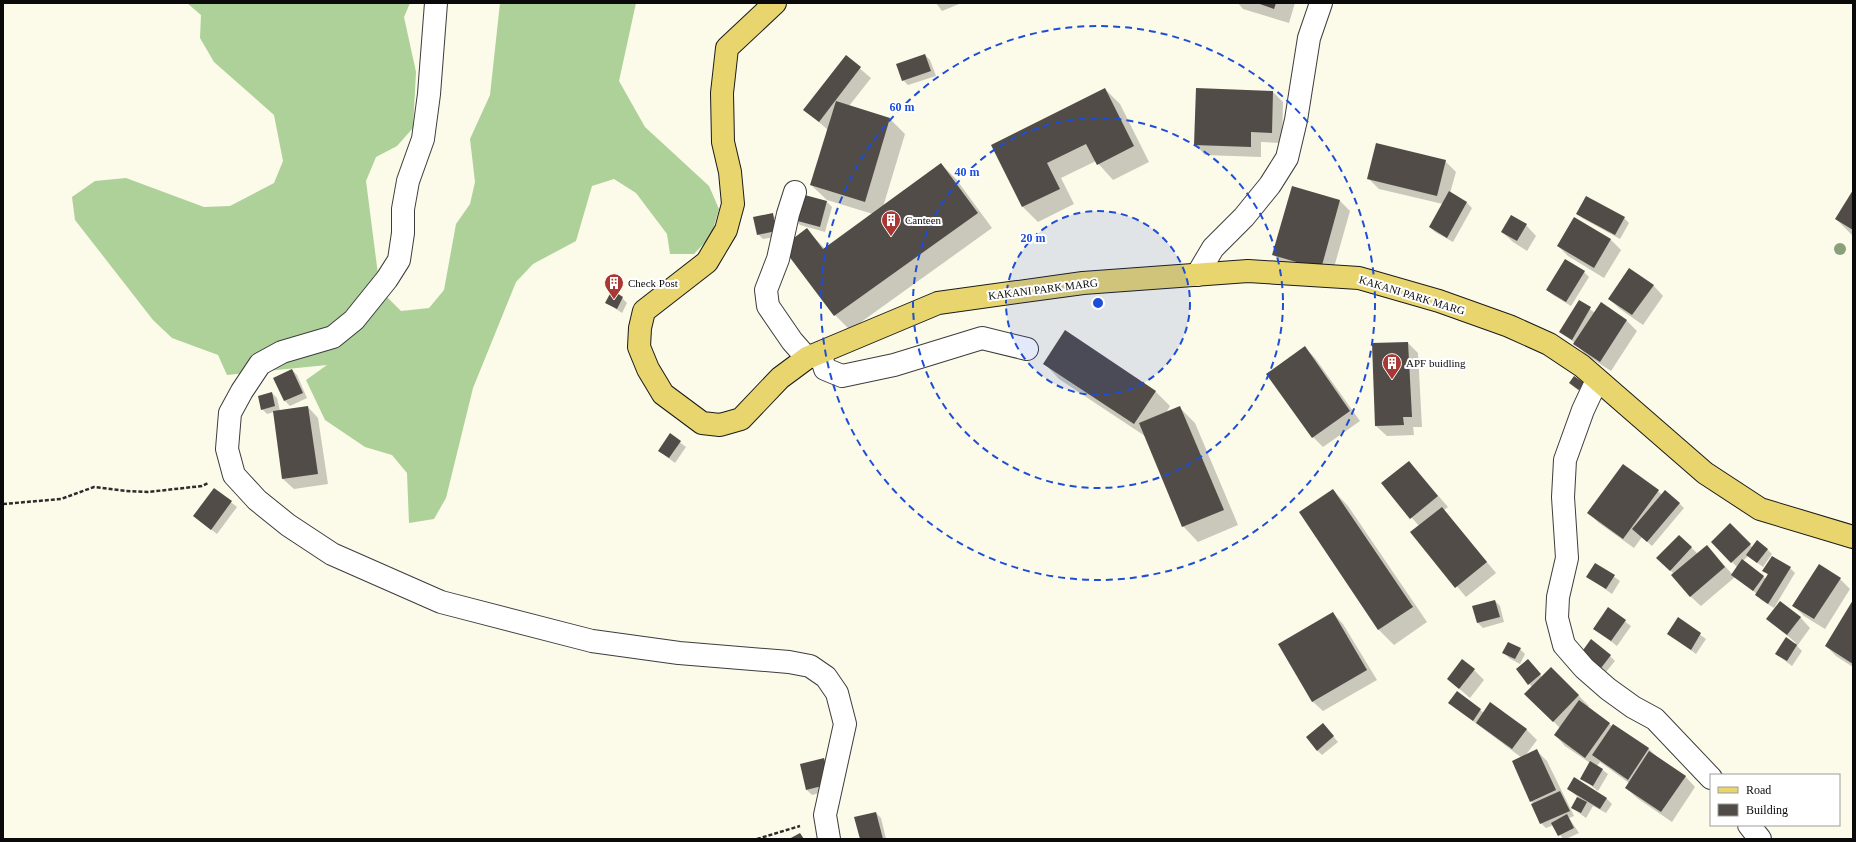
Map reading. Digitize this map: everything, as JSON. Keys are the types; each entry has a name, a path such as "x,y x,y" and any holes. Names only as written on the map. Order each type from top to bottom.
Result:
{"main road":[{"name":"KAKANI PARK MARG","path":"775,3 727,48 722,93 723,142 730,172 733,204 726,230 707,262 644,311 640,328 639,347 648,369 663,394 702,423 720,425 741,419 780,378 814,356 938,303 1083,283 1248,271 1359,278 1439,301 1509,326 1549,344 1582,366 1704,473 1760,509 1853,537"}],"street":[{"path":"436,3 429,94 422,139 408,181 403,209 403,233 399,260 387,279 354,320 333,337 282,352 260,364 242,391 230,413 228,449 234,475 257,500 288,525 332,554 441,602 592,641 679,653 789,662 810,666 826,677 837,693 845,724 825,814 829,839"},
{"path":"1197,275 1213,248 1244,217 1270,185 1288,158 1310,38 1321,3"},
{"path":"795,192 788,214 778,259 766,290 768,306 792,341 814,356 825,369 842,376 894,365 982,338 1027,349"},
{"path":"1597,380 1583,410 1565,460 1563,497 1567,558 1558,597 1557,618 1564,645 1584,668 1608,689 1633,707 1655,719 1710,777"},
{"path":"1750,826 1760,839"}],"path":[{"path":"3,504 61,499 94,486 126,492 148,492 202,486 218,479 234,475"},
{"path":"757,839 801,826 825,814"}],"green space":[{"path":"187,3 410,3 404,17 416,72 413,128 397,146 376,157 366,181 380,290 401,311 429,308 444,290 456,224 470,204 475,182 470,139 490,95 500,3 636,3 619,81 645,127 709,186 719,209 711,236 694,254 670,254 667,234 636,193 614,179 592,186 576,241 533,264 516,282 473,388 446,498 434,519 409,523 407,473 392,455 365,447 325,420 306,380 327,365 227,375 218,355 172,338 153,320 75,220 72,197 95,181 126,178 204,207 230,206 274,183 283,161 274,115 214,62 200,38 201,15"}],"building":[{"path":"1257,3 1276,3 1274,9"},
{"path":"925,54 931,71 902,81 896,64"},
{"path":"846,55 861,67 819,122 803,110"},
{"path":"1105,88 1134,146 1097,165 1086,144 1047,163 1060,189 1022,207 991,145"},
{"path":"1196,88 1273,91 1272,133 1251,132 1251,147 1194,145"},
{"path":"836,101 890,118 865,202 810,185"},
{"path":"1376,143 1446,160 1437,196 1367,179"},
{"name":"Canteen","path":"941,163 978,213 834,316 782,247 807,228 823,249"},
{"path":"1292,186 1340,200 1321,269 1272,255"},
{"path":"1853,190 1853,230 1835,219"},
{"path":"1449,191 1467,202 1447,238 1429,227"},
{"path":"801,194 827,201 820,227 794,220"},
{"path":"1586,196 1625,217 1615,235 1576,214"},
{"path":"773,213 776,231 757,235 753,217"},
{"path":"1511,215 1527,224 1517,241 1501,232"},
{"path":"1574,217 1611,239 1594,268 1557,246"},
{"path":"1565,259 1585,271 1566,302 1546,290"},
{"path":"1629,268 1654,285 1632,315 1608,299"},
{"name":"Check Post","path":"612,290 623,297 617,309 605,303"},
{"path":"1579,300 1591,307 1572,340 1559,332"},
{"path":"1601,302 1627,320 1600,362 1573,344"},
{"path":"1065,330 1156,391 1134,424 1043,364"},
{"name":"APF buidling","path":"1408,342 1412,417 1403,417 1404,425 1375,426 1372,343"},
{"path":"1305,346 1350,411 1312,438 1266,374"},
{"path":"292,369 303,393 284,401 273,378"},
{"path":"1574,376 1584,383 1579,390 1569,383"},
{"path":"272,392 275,406 261,410 258,396"},
{"path":"308,406 318,474 282,479 273,411"},
{"path":"1180,406 1224,510 1182,527 1139,423"},
{"path":"670,433 681,441 669,458 658,451"},
{"path":"1409,461 1438,496 1410,519 1381,483"},
{"path":"1623,464 1659,490 1623,539 1587,513"},
{"path":"214,488 232,501 211,530 193,516"},
{"path":"1333,489 1413,607 1378,630 1299,512"},
{"path":"1665,490 1680,503 1647,542 1632,529"},
{"path":"1442,507 1487,562 1455,588 1410,532"},
{"path":"1730,523 1751,544 1731,563 1711,542"},
{"path":"1679,535 1692,547 1670,571 1656,558"},
{"path":"1757,540 1768,549 1757,563 1746,555"},
{"path":"1707,545 1725,567 1690,597 1671,575"},
{"path":"1772,556 1791,567 1768,604 1755,595 1768,574 1762,571"},
{"path":"1742,559 1764,576 1753,591 1731,575"},
{"path":"1595,563 1615,575 1606,589 1586,577"},
{"path":"1819,564 1841,578 1814,619 1792,606"},
{"path":"1495,600 1500,617 1477,623 1472,606"},
{"path":"1853,600 1853,664 1825,646"},
{"path":"1780,601 1801,617 1787,635 1766,619"},
{"path":"1608,607 1626,620 1611,641 1593,629"},
{"path":"1333,612 1367,670 1312,702 1278,644"},
{"path":"1678,617 1701,633 1691,650 1667,634"},
{"path":"1786,637 1797,645 1787,661 1775,654"},
{"path":"1591,639 1611,655 1601,668 1581,653"},
{"path":"1508,642 1521,648 1515,659 1502,653"},
{"path":"1462,659 1475,669 1459,689 1447,679"},
{"path":"1528,659 1541,674 1528,685 1516,669"},
{"path":"1551,667 1579,695 1553,722 1524,694"},
{"path":"1457,691 1481,709 1473,721 1448,703"},
{"path":"1579,700 1610,723 1585,758 1554,735"},
{"path":"1490,702 1527,729 1512,749 1476,723"},
{"path":"1323,723 1334,736 1317,751 1306,737"},
{"path":"1613,724 1649,748 1628,780 1592,755"},
{"path":"1537,749 1556,790 1530,802 1512,761"},
{"path":"1649,751 1686,776 1661,812 1625,788"},
{"path":"824,758 830,784 806,790 800,764"},
{"path":"1590,761 1603,769 1593,786 1580,779"},
{"path":"1574,777 1607,798 1600,809 1567,789"},
{"path":"1560,791 1570,811 1540,824 1531,804"},
{"path":"1577,797 1587,802 1581,813 1571,808"},
{"path":"876,812 883,839 860,839 854,817"},
{"path":"1567,814 1574,828 1558,836 1551,823"},
{"path":"800,833 804,839 789,839"}],"place":[{"name":"Canteen","path":"891,237"},
{"name":"Check Post","path":"614,300"},
{"name":"APF buidling","path":"1392,380"}]}
